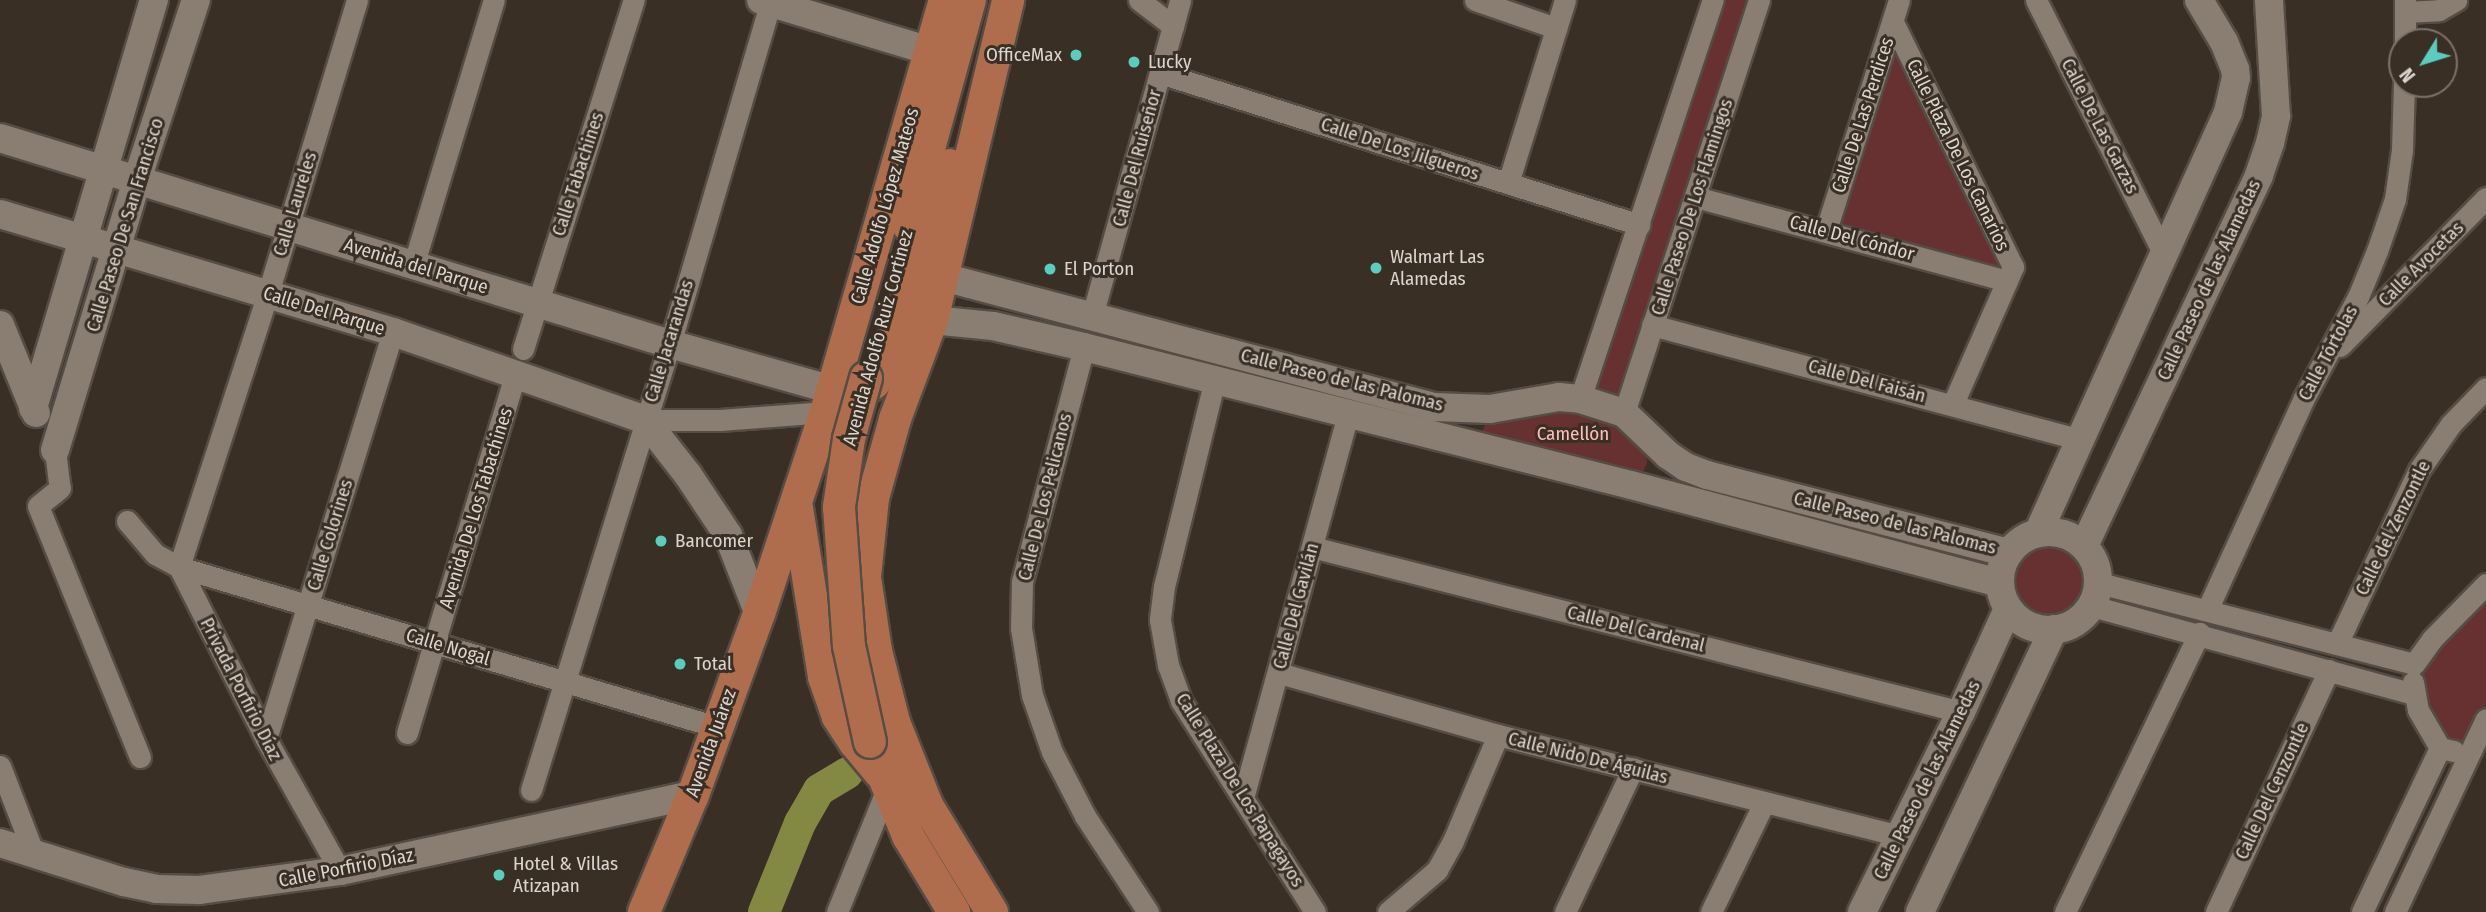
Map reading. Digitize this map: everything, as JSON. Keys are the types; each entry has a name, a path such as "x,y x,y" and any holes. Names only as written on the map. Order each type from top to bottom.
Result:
{"main road":[{"name":"Calle Adolfo López Mateos","path":"829,401 945,0"},
{"name":"Avenida Adolfo Ruiz Cortinez","path":"954,912 908,836 870,742 849,646 839,507 849,439 970,0"},
{"path":"932,320 993,57 1009,1"},
{"path":"829,401 855,399 874,383 886,367 943,181 993,57"},
{"name":"Avenida Adolfo Ruiz Cortinez","path":"932,320 895,418 873,498 865,577 876,651 894,722 927,805 992,912"},
{"name":"Avenida Juárez","path":"644,912 693,795 759,614 829,401"},
{"path":"795,499 824,677 838,717 884,781"},
{"path":"807,578 820,562 841,558 851,561 865,577"}],"street":[{"name":"Calle Paseo De San Francisco","path":"33,408 154,0"},
{"name":"Calle Paseo De San Francisco","path":"55,450 137,180 196,0"},
{"name":"Calle Laureles","path":"179,567 268,293 357,0"},
{"path":"413,266 494,0"},
{"name":"Calle Tabachines","path":"520,361 634,0"},
{"path":"1139,0 1173,26"},
{"name":"Calle Del Ruiseñor","path":"1092,316 1180,0"},
{"path":"1475,0 1556,28"},
{"path":"1508,183 1564,0"},
{"path":"1580,399 1713,0"},
{"name":"Calle Paseo De Los Flamingos","path":"1630,421 1652,325 1759,0"},
{"name":"Calle De Las Perdices","path":"1826,230 1899,0"},
{"name":"Calle De Las Garzas","path":"2036,0 2163,253"},
{"path":"2038,533 2228,112 2236,78 2224,42 2199,0"},
{"name":"Calle Paseo de las Alamedas","path":"2084,546 2259,175 2276,116 2269,0"},
{"path":"2405,28 2405,6 2439,10 2456,0"},
{"path":"767,1 930,51"},
{"name":"Calle Jacarandas","path":"531,790 670,344 767,1"},
{"name":"Calle Plaza De Los Canarios","path":"1893,22 2013,267 1953,404"},
{"name":"Calle De Los Jilgueros","path":"1160,72 1640,225"},
{"path":"2236,78 2274,77"},
{"name":"Calle Tórtolas","path":"2207,610 2303,400 2358,297 2395,199 2402,150 2404,98"},
{"name":"Avenida del Parque","path":"0,138 288,228 538,302 670,344 829,401"},
{"name":"Calle Del Cóndor","path":"1696,197 2007,281"},
{"name":"Calle Avocetas","path":"2326,360 2486,198"},
{"name":"Calle Del Parque","path":"0,214 393,332 520,361 645,420 719,420 829,401"},
{"name":"Calle Paseo de las Palomas","path":"943,278 1434,407 1490,409 1559,397 1580,399 1630,421 1668,455 1686,467 1707,475 2009,553"},
{"path":"993,326 983,314 983,307 999,291"},
{"name":"Calle Paseo de las Palomas","path":"932,320 993,326 1084,347 1631,485 2004,596"},
{"path":"0,325 33,408 55,450 60,488 38,506 140,757"},
{"name":"Calle Del Faisán","path":"1652,325 2081,440"},
{"name":"Calle Colorines","path":"266,739 393,332"},
{"name":"Calle De Los Pelicanos","path":"1084,347 1022,581 1021,628 1032,695 1052,752 1085,816 1147,912"},
{"name":"Avenida De Los Tabachines","path":"407,733 520,361"},
{"name":"Calle Plaza De Los Papagayos","path":"1215,379 1168,565 1160,620 1168,665 1181,701 1315,912"},
{"name":"Calle del Zenzontle","path":"2337,644 2418,470 2451,424 2486,388"},
{"path":"1490,409 1480,436 1491,451"},
{"name":"Calle Del Gavilán","path":"1243,798 1348,415"},
{"path":"645,420 688,475 728,535 759,614"},
{"path":"1630,421 1646,448 1647,463 1631,485"},
{"path":"127,521 155,554 179,567"},
{"path":"2055,532 2071,536 2084,546 2095,562 2096,594 2070,626 2039,629 2024,623 2004,596 2003,562 2009,553 2027,537 2038,533 2055,532"},
{"name":"Calle Del Cardenal","path":"1312,547 1961,712"},
{"name":"Calle Nogal","path":"179,567 717,727"},
{"name":"Privada Porfirio Díaz","path":"179,567 266,739 340,871"},
{"path":"2473,746 2457,751 2440,748 2418,710 2413,694 2414,664 2432,639 2485,586"},
{"path":"2096,594 2207,610 2414,664"},
{"path":"2096,594 2199,633 2413,694"},
{"name":"Calle Paseo de las Alamedas","path":"1862,912 1961,712 2004,596"},
{"path":"1920,912 2054,629"},
{"path":"2065,912 2199,633"},
{"name":"Calle Del Cenzontle","path":"2216,912 2329,670"},
{"name":"Calle Nido De Águilas","path":"1279,673 1498,735 1899,836"},
{"path":"2395,912 2486,719"},
{"path":"1388,912 1437,870 1453,841 1498,735"},
{"path":"2362,912 2440,748"},
{"path":"0,766 34,854"},
{"path":"1565,912 1633,768"},
{"path":"837,912 884,781"},
{"name":"Calle Porfirio Díaz","path":"0,843 124,882 158,889 200,890 340,871 693,795"},
{"path":"1711,912 1764,803"}],"green space":[{"name":"Camellón","path":"1713,0 1759,0 1624,413 1646,448 1647,463 1642,474 1481,436 1490,409 1580,398"},
{"path":"1893,22 2013,267 2007,281 1826,230"},
{"path":"2049,532 2068,536 2084,546 2094,562 2098,581 2094,600 2084,616 2068,626 2049,630 2030,626 2014,616 2004,600 2000,581 2004,562 2014,546 2030,536"},
{"path":"2486,586 2486,719 2473,746 2440,748 2414,664"}],"waterway":[{"path":"764,912 800,823 819,790 847,773"}],"place":[{"name":"OfficeMax","path":"1076,55"},
{"name":"Lucky","path":"1134,62"},
{"name":"Walmart Las Alamedas","path":"1376,268"},
{"name":"El Porton","path":"1050,269"},
{"name":"Bancomer","path":"661,541"},
{"name":"Total","path":"680,664"},
{"name":"Hotel & Villas Atizapan","path":"499,875"}]}
